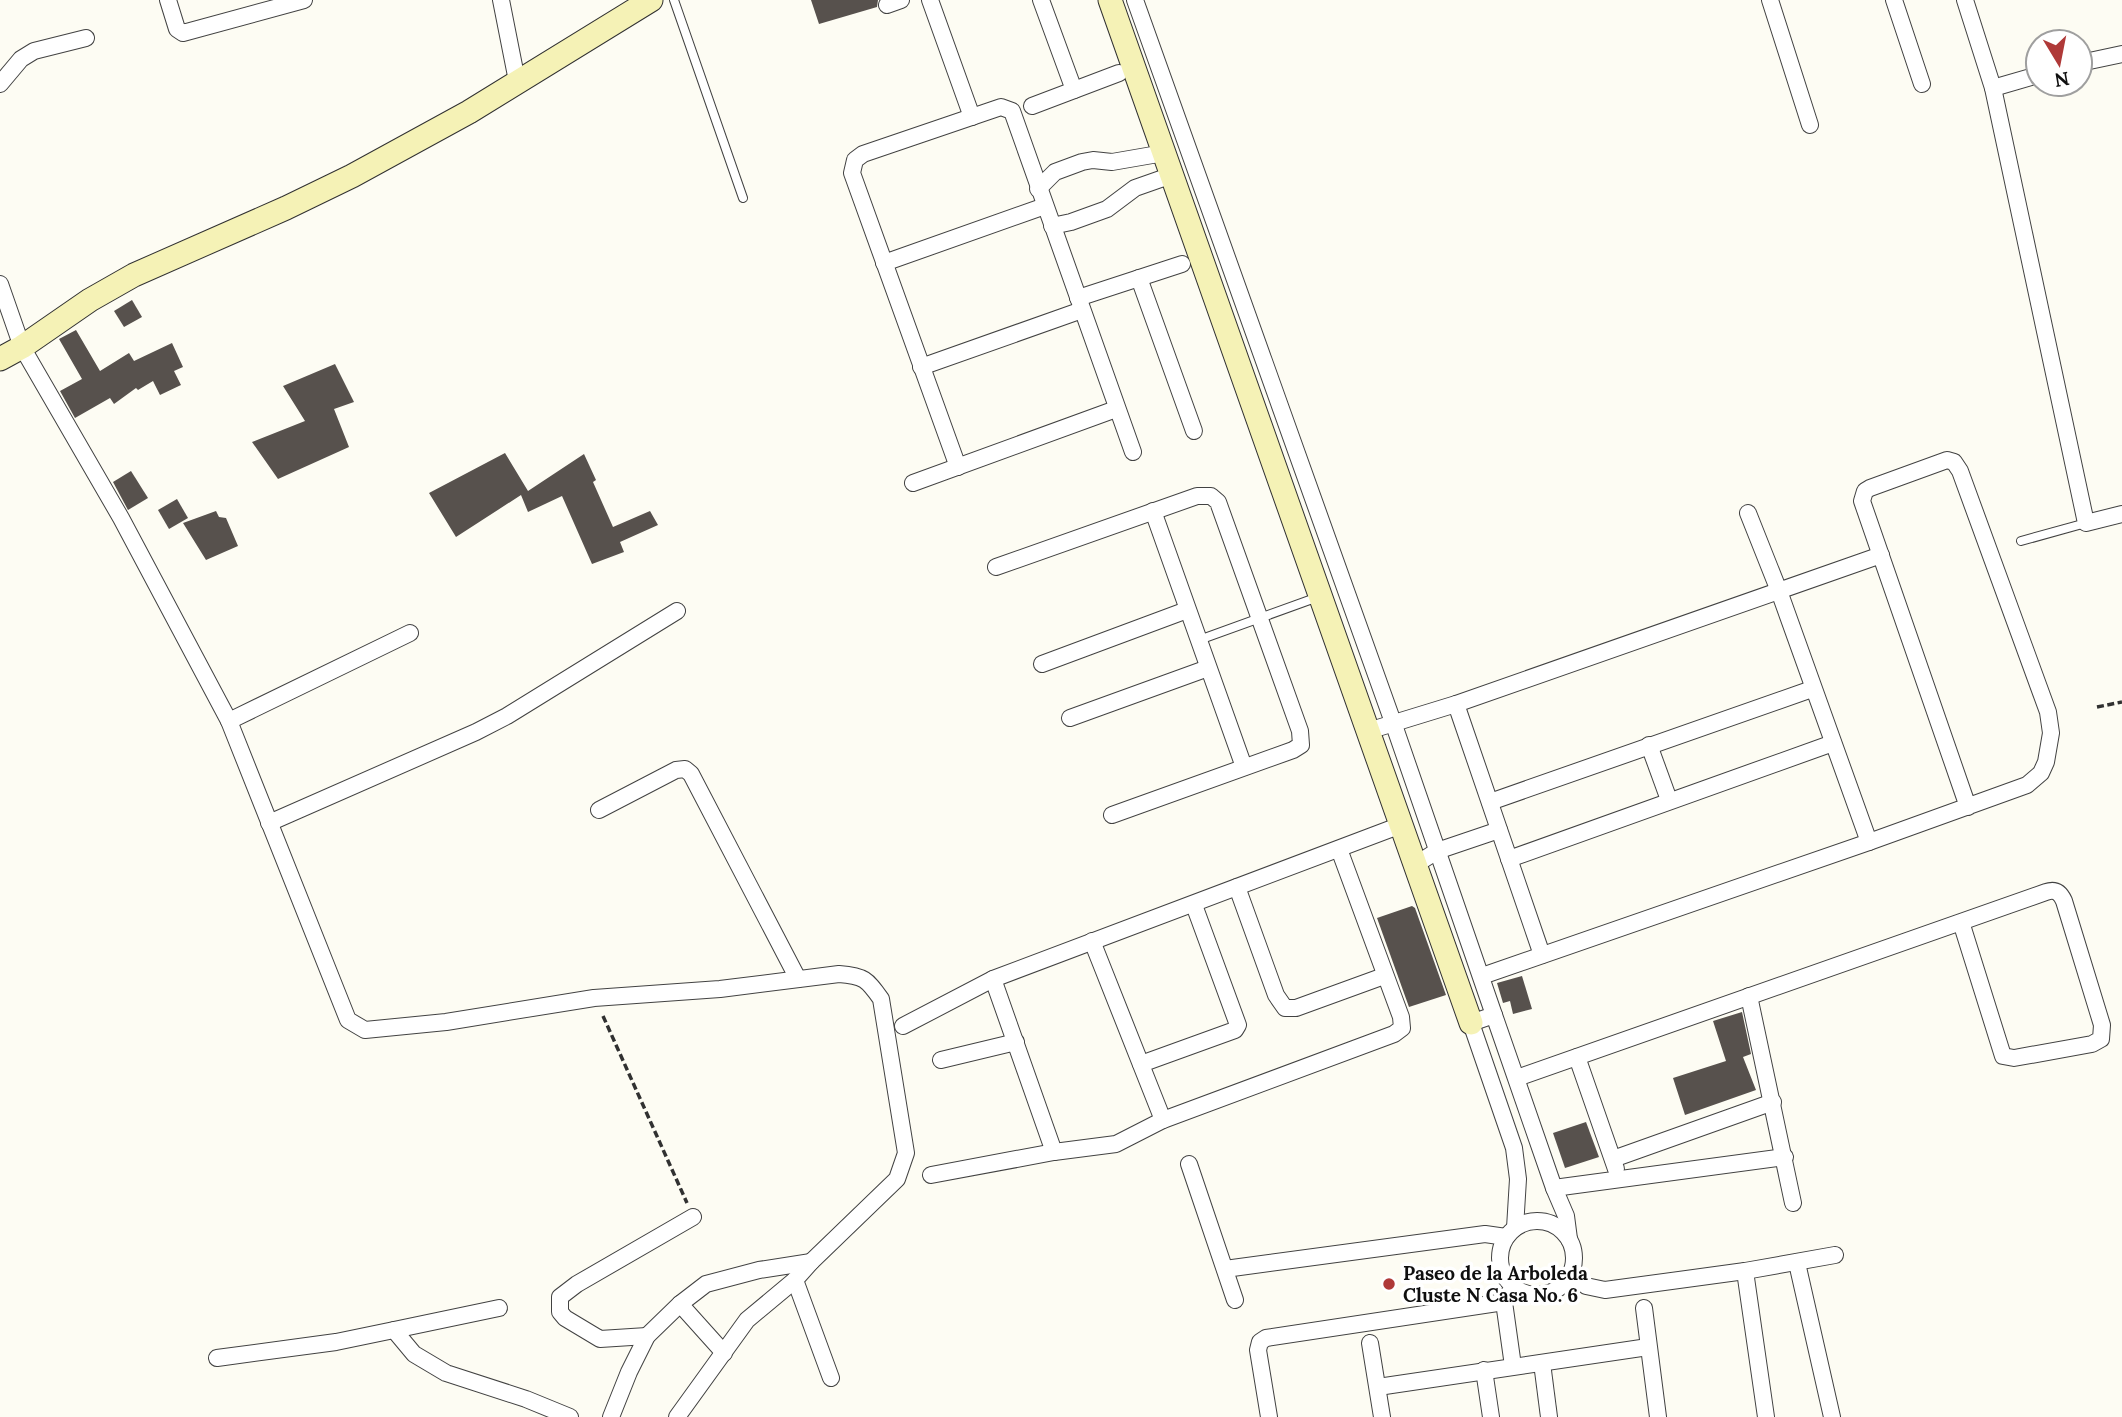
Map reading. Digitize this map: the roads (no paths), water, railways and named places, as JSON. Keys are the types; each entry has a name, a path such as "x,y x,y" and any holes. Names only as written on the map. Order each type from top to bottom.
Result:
{"street":[{"path":"168,0 177,29 183,33 304,0"},
{"path":"502,0 517,81"},
{"path":"0,359 22,348 90,300 134,275 352,176 469,112 651,0"},
{"path":"930,0 972,117"},
{"path":"1041,0 1074,90"},
{"path":"1110,0 1514,1148 1518,1179 1511,1232"},
{"path":"1135,0 1566,1216 1573,1250 1572,1272 1556,1290 1534,1296 1522,1293 1513,1287 1501,1268 1501,1247 1511,1232 1526,1223 1550,1223 1569,1239"},
{"path":"1770,0 1810,125"},
{"path":"1894,0 1922,84"},
{"path":"1965,0 1993,88 2086,523 2122,514"},
{"path":"0,84 21,58 34,51 86,38"},
{"path":"2094,61 2122,54"},
{"path":"1032,106 1119,73"},
{"path":"1993,88 2024,79"},
{"path":"958,467 852,173 855,160 863,154 1001,107 1012,111 1133,452"},
{"path":"1038,189 1055,172 1082,162 1112,162 1164,153"},
{"path":"1052,226 1107,209 1135,188 1172,175"},
{"path":"884,263 1045,206"},
{"path":"921,368 1139,278 1182,264"},
{"path":"1139,278 1194,431"},
{"path":"0,284 22,348 121,518 229,721 348,1020 356,1027 365,1030 446,1022 594,998 720,989 839,974 859,975 881,999 906,1153 897,1179 795,1280 747,1320 677,1417"},
{"path":"913,483 1116,410"},
{"path":"1482,976 1968,807 2036,779 2046,762 2051,724 1961,471 1947,460 1865,491 1862,496 1863,506 1968,807"},
{"path":"996,567 1197,496 1215,498 1220,508 1261,617 1301,741 1299,747 1112,815"},
{"path":"1153,511 1244,767"},
{"path":"1748,513 1779,591 1869,842"},
{"path":"1368,731 1456,704 1881,555"},
{"path":"1042,664 1187,610"},
{"path":"269,823 507,716 677,611"},
{"path":"229,721 410,633"},
{"path":"1070,718 1208,668"},
{"path":"1490,803 1812,689"},
{"path":"1456,704 1542,955"},
{"path":"1508,859 1833,743"},
{"path":"1649,745 1669,800"},
{"path":"599,810 676,770 685,769 691,774 799,979"},
{"path":"903,1026 993,979 1401,825"},
{"path":"1415,865 1437,851 1499,830"},
{"path":"931,1175 1054,1152 1116,1144 1163,1120 1394,1034 1402,1027 1401,1017 1339,849"},
{"path":"1237,887 1276,995 1285,1007 1296,1008 1384,976"},
{"path":"1517,1078 2046,892 2057,892 2064,901 2102,1026 2101,1039 2092,1044 2014,1058 2003,1056 1961,922"},
{"path":"1141,1064 1235,1030 1238,1025 1194,905"},
{"path":"1093,941 1163,1120"},
{"path":"993,979 1054,1152"},
{"path":"1749,996 1793,1203"},
{"path":"1471,1023 1494,1015"},
{"path":"941,1060 1016,1042"},
{"path":"1577,1057 1618,1178"},
{"path":"1613,1159 1773,1102"},
{"path":"1554,1188 1785,1157"},
{"path":"1189,1164 1235,1300"},
{"path":"647,1336 600,1339 565,1318 560,1312 560,1297 693,1217"},
{"path":"1225,1269 1511,1232"},
{"path":"1572,1272 1586,1286 1605,1290 1797,1263 1835,1255"},
{"path":"611,1417 647,1336 680,1304 706,1284 759,1270 811,1262"},
{"path":"1797,1263 1832,1417"},
{"path":"1745,1270 1766,1417"},
{"path":"795,1280 831,1378"},
{"path":"1513,1287 1504,1302 1513,1366"},
{"path":"1269,1417 1258,1350 1260,1342 1266,1338 1504,1302"},
{"path":"680,1304 724,1353"},
{"path":"217,1358 336,1342 499,1308"},
{"path":"1644,1308 1658,1417"},
{"path":"394,1330 414,1354 446,1373 526,1399 570,1417"},
{"path":"1370,1343 1382,1417"},
{"path":"1378,1387 1648,1347"},
{"path":"1542,1363 1549,1417"},
{"path":"1484,1370 1491,1417"}],"lane":[{"path":"674,0 743,198"},
{"path":"2021,541 2086,523"},
{"path":"1199,640 1321,596"}],"place":[{"name":"Paseo de la Arboleda Cluste N Casa No. 6","path":"1389,1284"}]}
